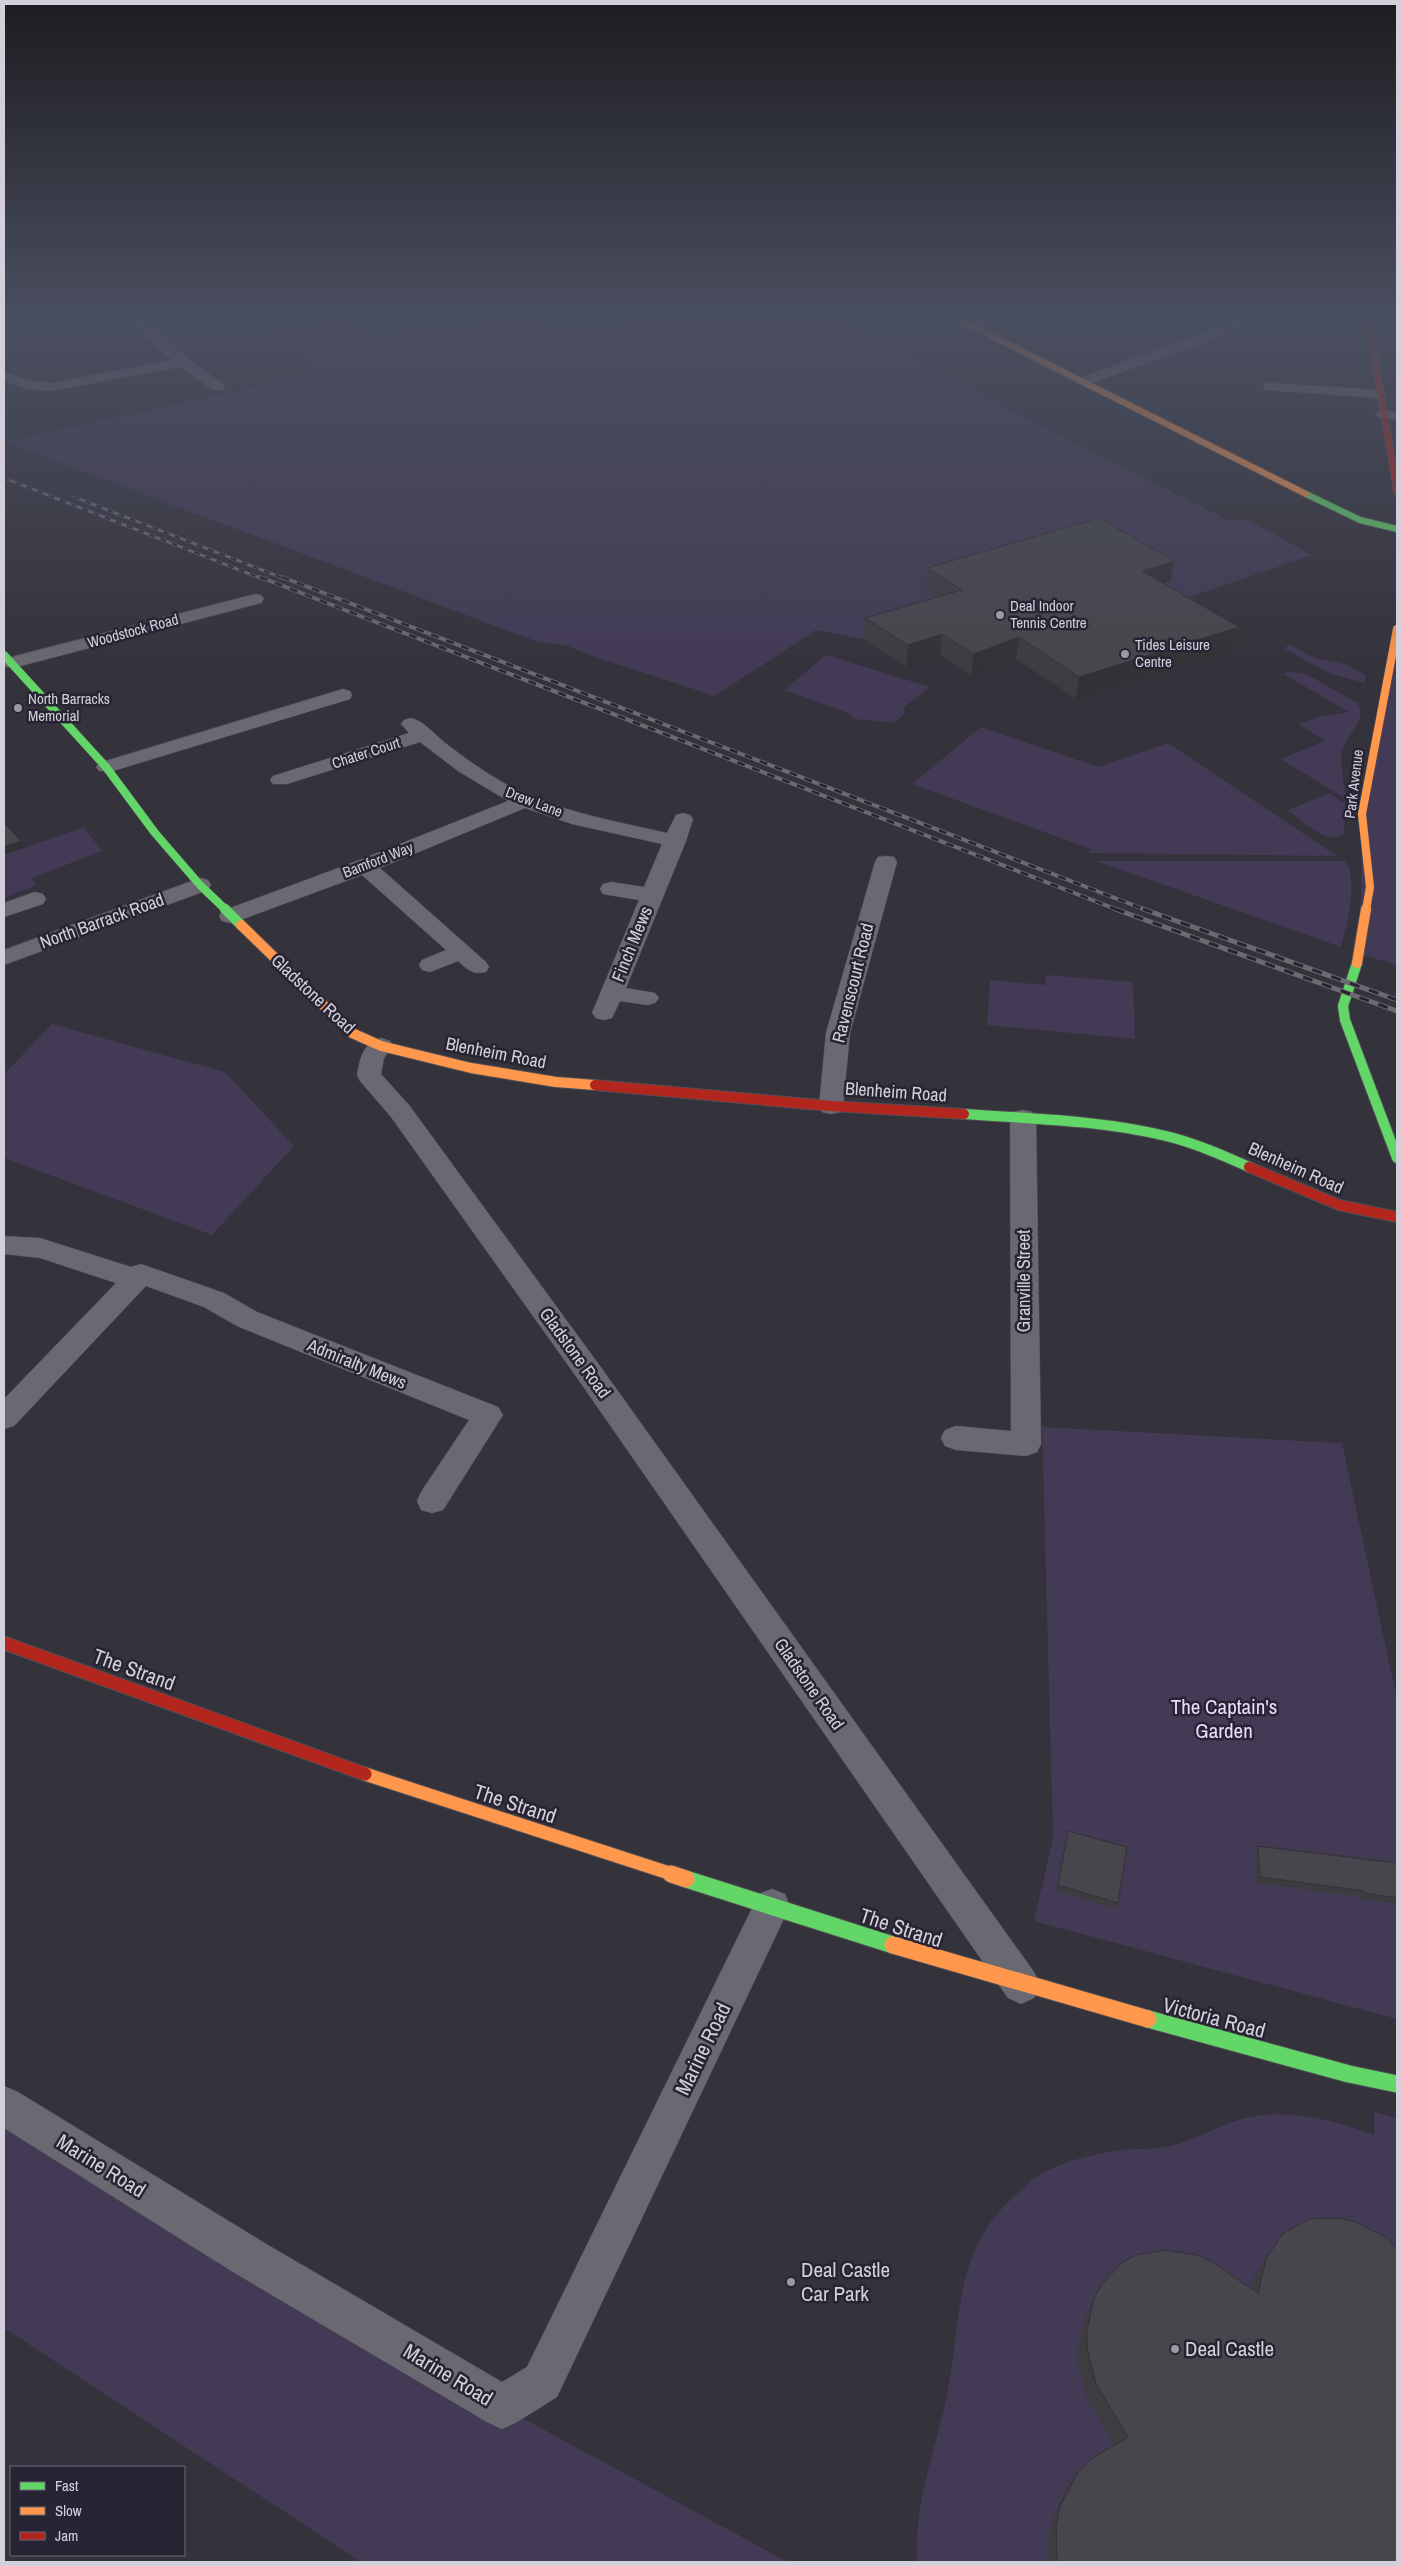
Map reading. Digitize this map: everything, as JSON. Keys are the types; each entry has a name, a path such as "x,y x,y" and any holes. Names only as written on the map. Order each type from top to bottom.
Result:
{"street":[{"path":"1196,438 1352,517 1397,529"},
{"path":"1392,438 1397,491"},
{"name":"Woodstock Road","path":"7,659 255,599"},
{"name":"Park Avenue","path":"1397,629 1382,699 1362,814 1370,887 1360,954 1344,1006 1345,1020 1397,1158"},
{"name":"Gladstone Road","path":"7,659 106,767 155,833 200,885 352,1033 381,1046 372,1056 369,1075 400,1111 590,1374 1021,1985"},
{"path":"106,767 343,695"},
{"name":"Chater Court","path":"280,780 417,730"},
{"name":"Drew Lane","path":"417,730 498,788 525,801 571,816 675,841"},
{"name":"Chater Court","path":"295,756 309,771"},
{"name":"Bamford Way","path":"230,916 365,866 525,801"},
{"name":"Finch Mews","path":"647,998 608,1003 683,819"},
{"name":"Ravenscourt Road","path":"831,1106 838,1033 886,862"},
{"path":"365,866 478,967"},
{"name":"North Barrack Road","path":"4,958 200,885"},
{"name":"Finch Mews","path":"612,889 652,895"},
{"path":"4,910 35,899"},
{"path":"430,965 461,952"},
{"name":"Blenheim Road","path":"381,1046 471,1068 556,1082 831,1106 1105,1125 1168,1136 1221,1154 1336,1206 1371,1215 1397,1217"},
{"name":"Granville Street","path":"956,1438 1026,1444 1023,1118"},
{"name":"Admiralty Mews","path":"4,1245 40,1248 92,1263 136,1280 141,1274 201,1295 247,1319 488,1415 432,1501"},
{"path":"4,1418 136,1280"},
{"name":"The Strand","path":"4,1643 416,1792 1021,1985"},
{"name":"Marine Road","path":"4,2106 248,2257 502,2407 542,2382 772,1906"},
{"name":"Victoria Road","path":"1021,1985 1349,2074 1397,2084"}],"green space":[{"path":"24,438 1066,438 1225,519 1250,521 1312,555 1154,609 960,612 864,639 816,630 715,696 592,656 565,645 538,642 5,442"},
{"path":"1397,629 1397,965 1360,954 1362,814 1382,699"},
{"path":"1290,645 1315,658 1348,665 1365,675 1365,683 1330,674 1284,648"},
{"path":"826,655 930,687 904,707 905,714 893,723 854,719 848,713 784,690"},
{"path":"1290,671 1306,674 1356,702 1360,708 1359,720 1342,752 1342,770 1347,800 1281,759 1325,741 1298,724 1322,716 1349,712 1283,674"},
{"path":"981,727 1098,767 1168,743 1337,856 1089,853 1091,849 912,784"},
{"path":"1330,793 1345,804 1344,834 1338,837 1330,837 1315,830 1288,810"},
{"path":"84,827 102,851 32,878 37,885 4,898 4,855"},
{"path":"1096,861 1345,861 1351,879 1351,891 1349,915 1341,947"},
{"path":"1046,975 1133,982 1135,1039 987,1025 990,980 1045,985"},
{"path":"52,1024 225,1072 294,1146 212,1235 4,1158 4,1074"},
{"name":"The Captain's Garden","path":"1042,1427 1342,1443 1397,1700 1397,2019 1034,1921 1053,1838"},
{"name":"Deal Castle","path":"1374,2112 1397,2118 1397,2562 917,2562 918,2521 921,2501 945,2404 962,2291 969,2265 980,2239 996,2215 1019,2192 1039,2175 1068,2162 1120,2150 1170,2146 1233,2122 1259,2116 1275,2114 1309,2116 1342,2124 1374,2135"},
{"path":"16,2114 502,2407 788,2562 361,2562 4,2328 4,2129"}],"building":[{"path":"1099,518 1174,561 1142,571 1239,627 1079,677 1019,637 974,654 942,634 908,645 865,618 962,590 927,568"},
{"path":"4,823 21,841 4,847"},
{"path":"1068,1831 1127,1847 1118,1903 1058,1885"},
{"path":"1258,1846 1397,1863 1397,1898 1365,1893 1364,1891 1260,1877"},
{"path":"1339,2218 1356,2222 1387,2238 1397,2249 1397,2562 1057,2562 1056,2526 1060,2506 1078,2472 1091,2459 1128,2437 1096,2384 1087,2348 1087,2330 1094,2298 1102,2284 1123,2262 1136,2255 1166,2250 1197,2255 1212,2262 1258,2293 1266,2259 1282,2234 1309,2219"}],"railway":[{"path":"4,478 263,579"},
{"path":"74,497 285,579"},
{"path":"260,577 1118,910"},
{"path":"282,577 1146,910"},
{"path":"1115,909 1397,1011"},
{"path":"1143,909 1397,1000"}],"traffic: fast":[{"path":"1306,494 1360,520 1397,529"},
{"path":"4,655 106,767 155,833 200,885 241,925"},
{"path":"1357,963 1343,1006 1345,1020 1397,1158"},
{"path":"964,1114 1066,1121 1142,1131 1188,1142 1249,1167"},
{"path":"686,1879 893,1945"},
{"path":"1148,2019 1349,2074 1397,2084"}],"traffic: slow":[{"path":"1194,438 1306,494"},
{"path":"1357,963 1370,887 1362,814 1397,629"},
{"path":"241,925 352,1033 381,1046 471,1068 556,1082 595,1085"},
{"path":"365,1774 686,1879"},
{"path":"893,1945 1148,2019"}],"traffic: jam":[{"path":"1388,438 1397,491"},
{"path":"595,1085 831,1106 964,1114"},
{"path":"1249,1167 1321,1199 1358,1211 1397,1217"},
{"path":"4,1643 365,1774"}],"place":[{"name":"Deal Indoor Tennis Centre","path":"1000,615"},
{"name":"Tides Leisure Centre","path":"1125,654"},
{"name":"North Barracks Memorial","path":"18,708"},
{"name":"Deal Castle Car Park","path":"791,2282"},
{"name":"Deal Castle","path":"1175,2349"}]}
